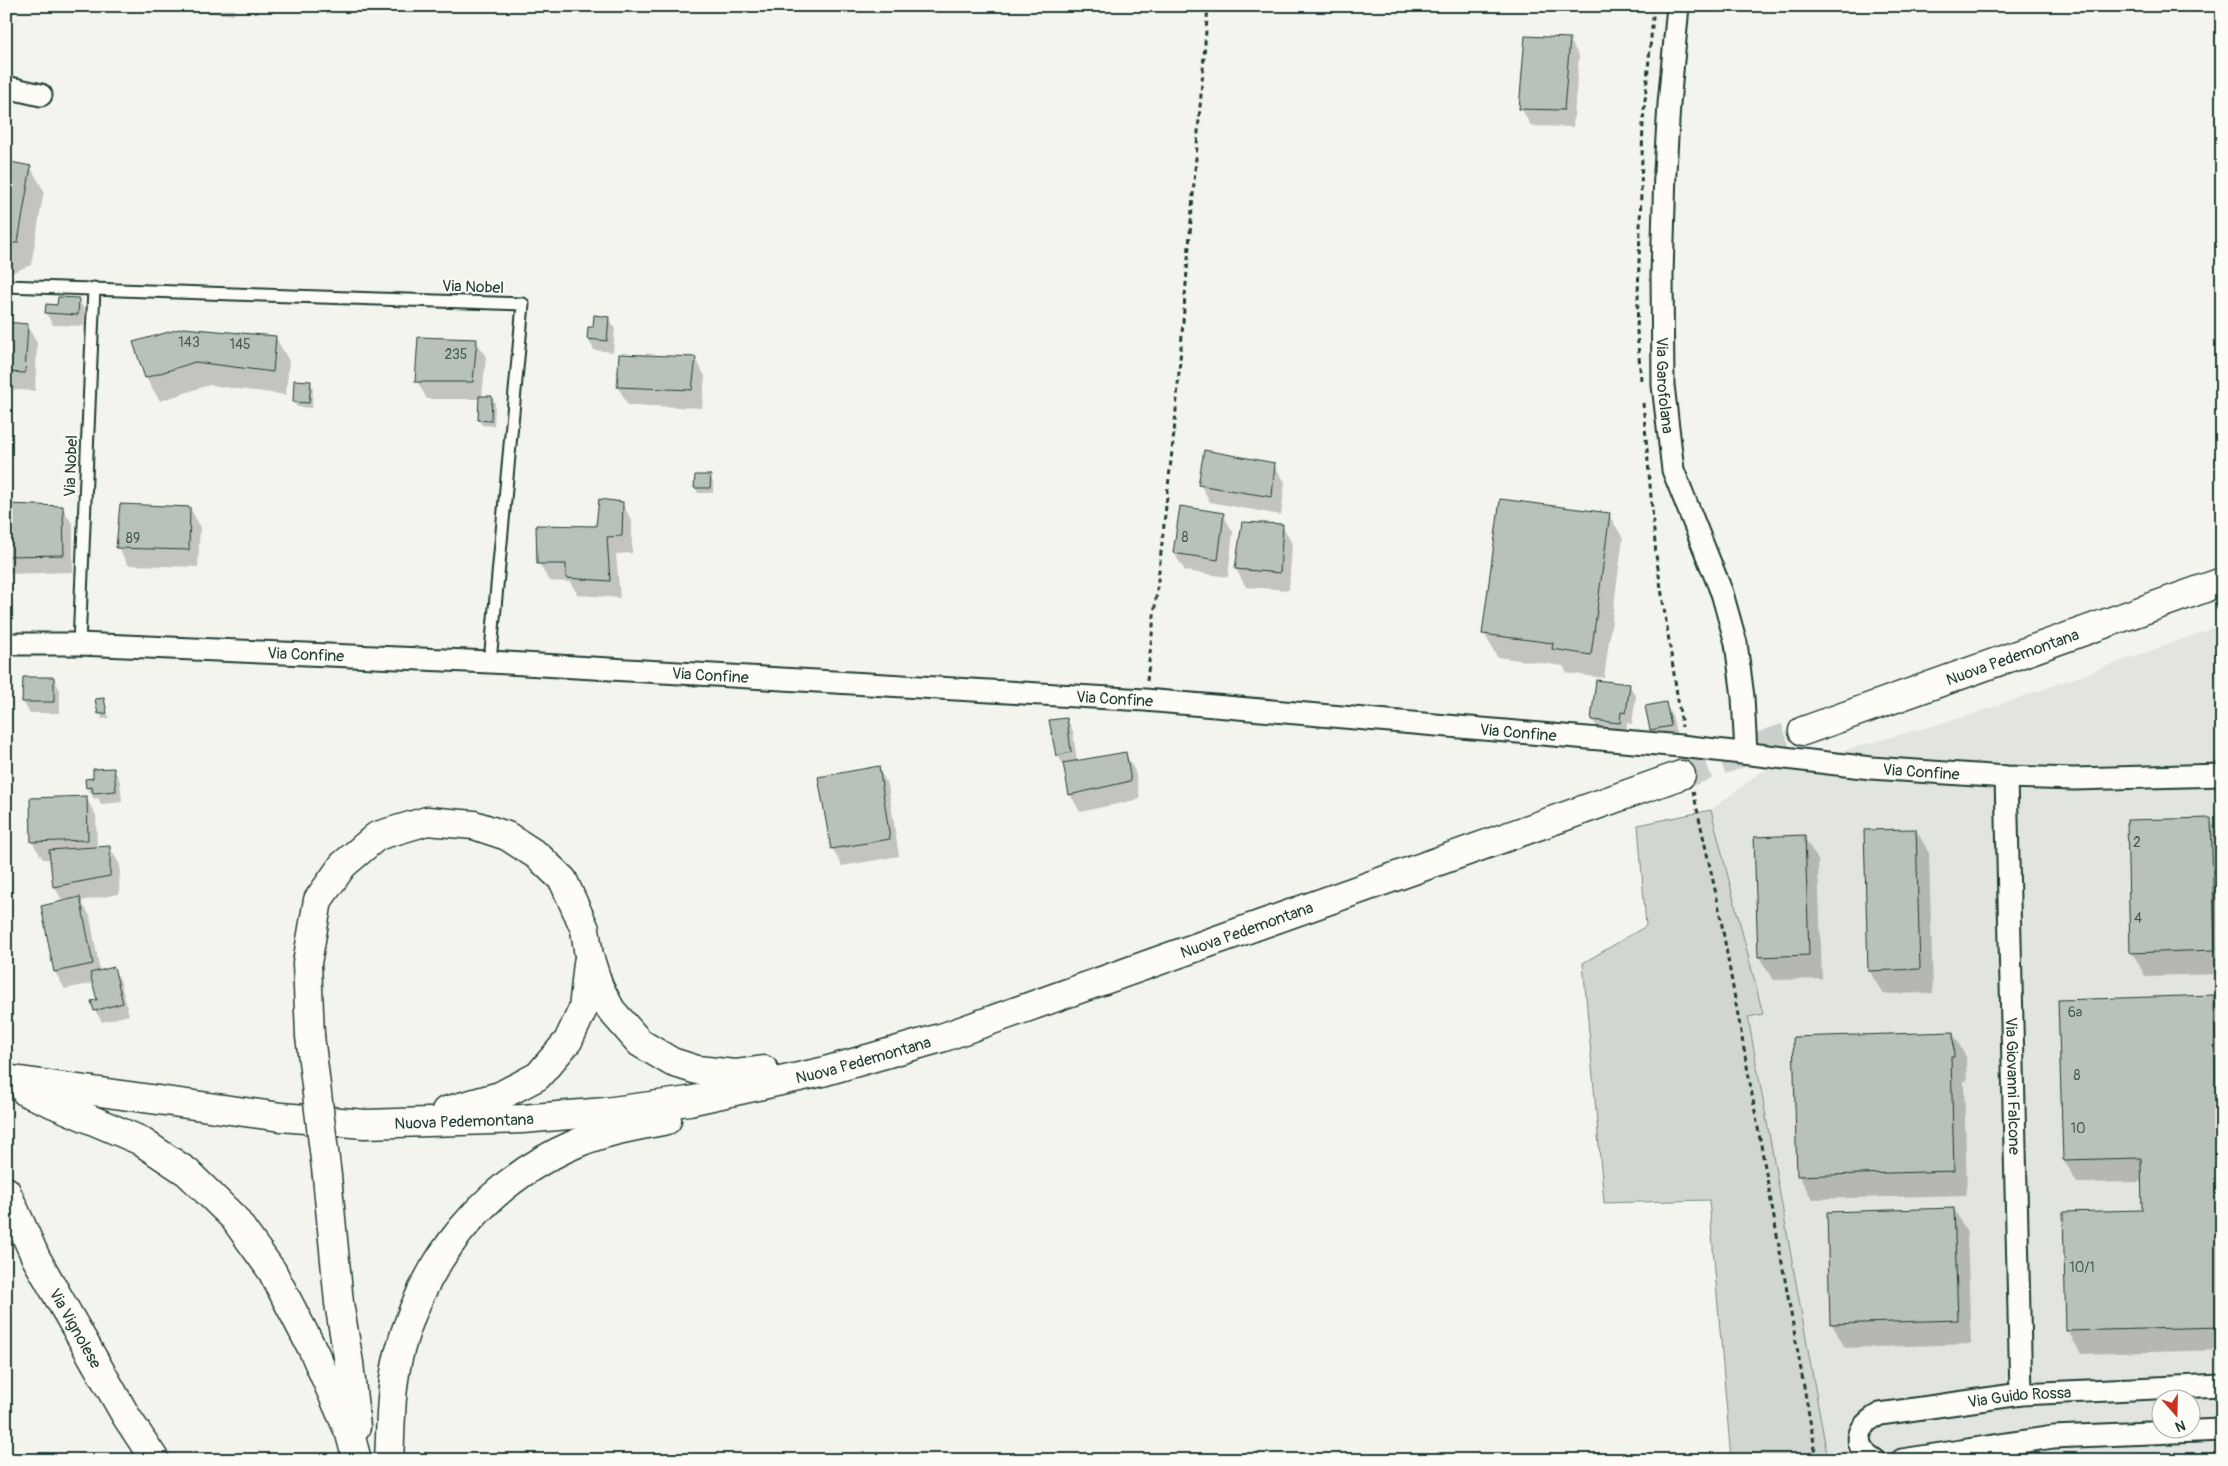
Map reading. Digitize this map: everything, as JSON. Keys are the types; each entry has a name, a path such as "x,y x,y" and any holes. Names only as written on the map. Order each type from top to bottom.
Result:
{"main road":[{"name":"Nuova Pedemontana","path":"1803,731 2222,582"},
{"name":"Nuova Pedemontana","path":"6,1079 281,1117 365,1124 522,1119 605,1112 690,1101 769,1084 894,1052 1023,1010 1184,953 1687,782"},
{"path":"358,1460 349,1363 338,1303 327,1176 310,1036 307,963 318,900 343,865 377,836 427,821 474,825 507,836 538,856 563,880 585,929 589,956 600,987 611,1010 640,1043 672,1062 697,1070 734,1074 776,1068 916,1029 1086,972 1184,953"},
{"path":"365,1124 440,1112 491,1099 538,1076 568,1041 583,1009 589,956"},
{"path":"389,1460 392,1392 399,1354 413,1311 434,1265 462,1228 496,1192 536,1165 575,1144 592,1138 651,1123 796,1094 859,1072 894,1052"},
{"path":"6,1083 139,1140 187,1172 234,1218 272,1271 314,1352 350,1434 358,1460"},
{"name":"Via Vignolese","path":"6,1191 36,1258 126,1416 154,1460"},
{"path":"349,1363 379,1460"}],"street":[{"name":"Via Garofolana","path":"1678,6 1665,170 1662,275 1663,385 1674,470 1722,593 1736,643 1743,697 1746,754"},
{"path":"6,87 41,95"},
{"name":"Via Confine","path":"6,644 79,644 490,662 1145,700 1681,746 1871,768 2006,777 2074,778 2222,775"},
{"name":"Via Giovanni Falcone","path":"2006,777 2021,1394"},
{"name":"Via Guido Rossa","path":"1875,1460 1862,1449 1860,1430 1870,1419 1880,1414 2021,1394 2222,1385"},
{"path":"1902,1460 2053,1437 2222,1430"}],"lane":[{"name":"Via Nobel","path":"6,286 522,304 490,662"},
{"name":"Via Nobel","path":"79,644 94,288"}],"path":[{"path":"1145,700 1175,423 1208,6"},
{"path":"1687,782 1703,828 1718,903 1817,1460"}],"shaded area":[{"path":"2222,625 2222,1460 1828,1460 1748,1016 1762,1014 1711,810 1759,773 1968,716"},
{"path":"1711,810 1763,1014 1748,1017 1828,1460 1731,1460 1709,1200 1604,1203 1583,963 1646,926 1638,825"}],"building":[{"path":"1525,36 1570,38 1564,110 1519,109"},
{"path":"6,161 31,166 18,242 6,246"},
{"path":"58,297 79,298 78,315 45,313 46,304 57,305"},
{"path":"594,315 609,317 607,341 587,339 588,327 593,327"},
{"path":"6,322 28,324 25,373 6,372"},
{"path":"183,328 276,336 273,372 195,362 145,378 133,342"},
{"path":"418,337 477,339 473,382 415,382"},
{"path":"619,354 696,357 692,390 617,387"},
{"path":"294,380 311,381 309,403 293,402"},
{"path":"479,396 492,396 491,421 478,420"},
{"path":"1204,450 1275,463 1272,497 1198,485"},
{"path":"695,475 711,475 710,488 694,488"},
{"path":"599,499 623,502 622,536 607,537 610,581 566,578 566,564 537,564 536,525 596,526"},
{"path":"1500,499 1610,513 1591,655 1552,649 1553,643 1482,634"},
{"path":"6,504 63,506 64,555 6,556"},
{"path":"120,504 190,507 189,550 116,548"},
{"path":"1180,506 1224,513 1218,560 1173,553"},
{"path":"1242,522 1283,524 1280,573 1235,569"},
{"path":"23,677 54,677 54,702 22,702"},
{"path":"1596,680 1630,684 1626,713 1621,712 1620,723 1591,720"},
{"path":"104,698 107,713 98,714 95,699"},
{"path":"1666,702 1671,726 1650,730 1645,706"},
{"path":"1067,718 1071,752 1056,756 1049,720"},
{"path":"1126,752 1131,781 1069,795 1063,763"},
{"path":"879,766 890,839 831,849 818,777"},
{"path":"114,768 116,791 93,793 92,787 86,788 85,779 93,778 93,769"},
{"path":"87,796 88,840 31,842 30,798"},
{"path":"2211,818 2215,950 2130,953 2127,820"},
{"path":"1916,829 1920,969 1868,971 1864,830"},
{"path":"1805,835 1809,955 1758,957 1754,837"},
{"path":"110,846 110,876 53,887 49,850"},
{"path":"80,897 93,964 54,972 41,906"},
{"path":"114,967 123,1003 94,1011 91,1001 97,1000 90,973"},
{"path":"2214,995 2222,1327 2066,1331 2063,1212 2142,1210 2141,1158 2063,1160 2058,1000"},
{"path":"1953,1032 1954,1057 1951,1057 1954,1171 1797,1176 1793,1037"},
{"path":"1954,1208 1958,1320 1830,1324 1827,1212"}],"tunnel":[{"path":"1681,775 1803,731"}]}
